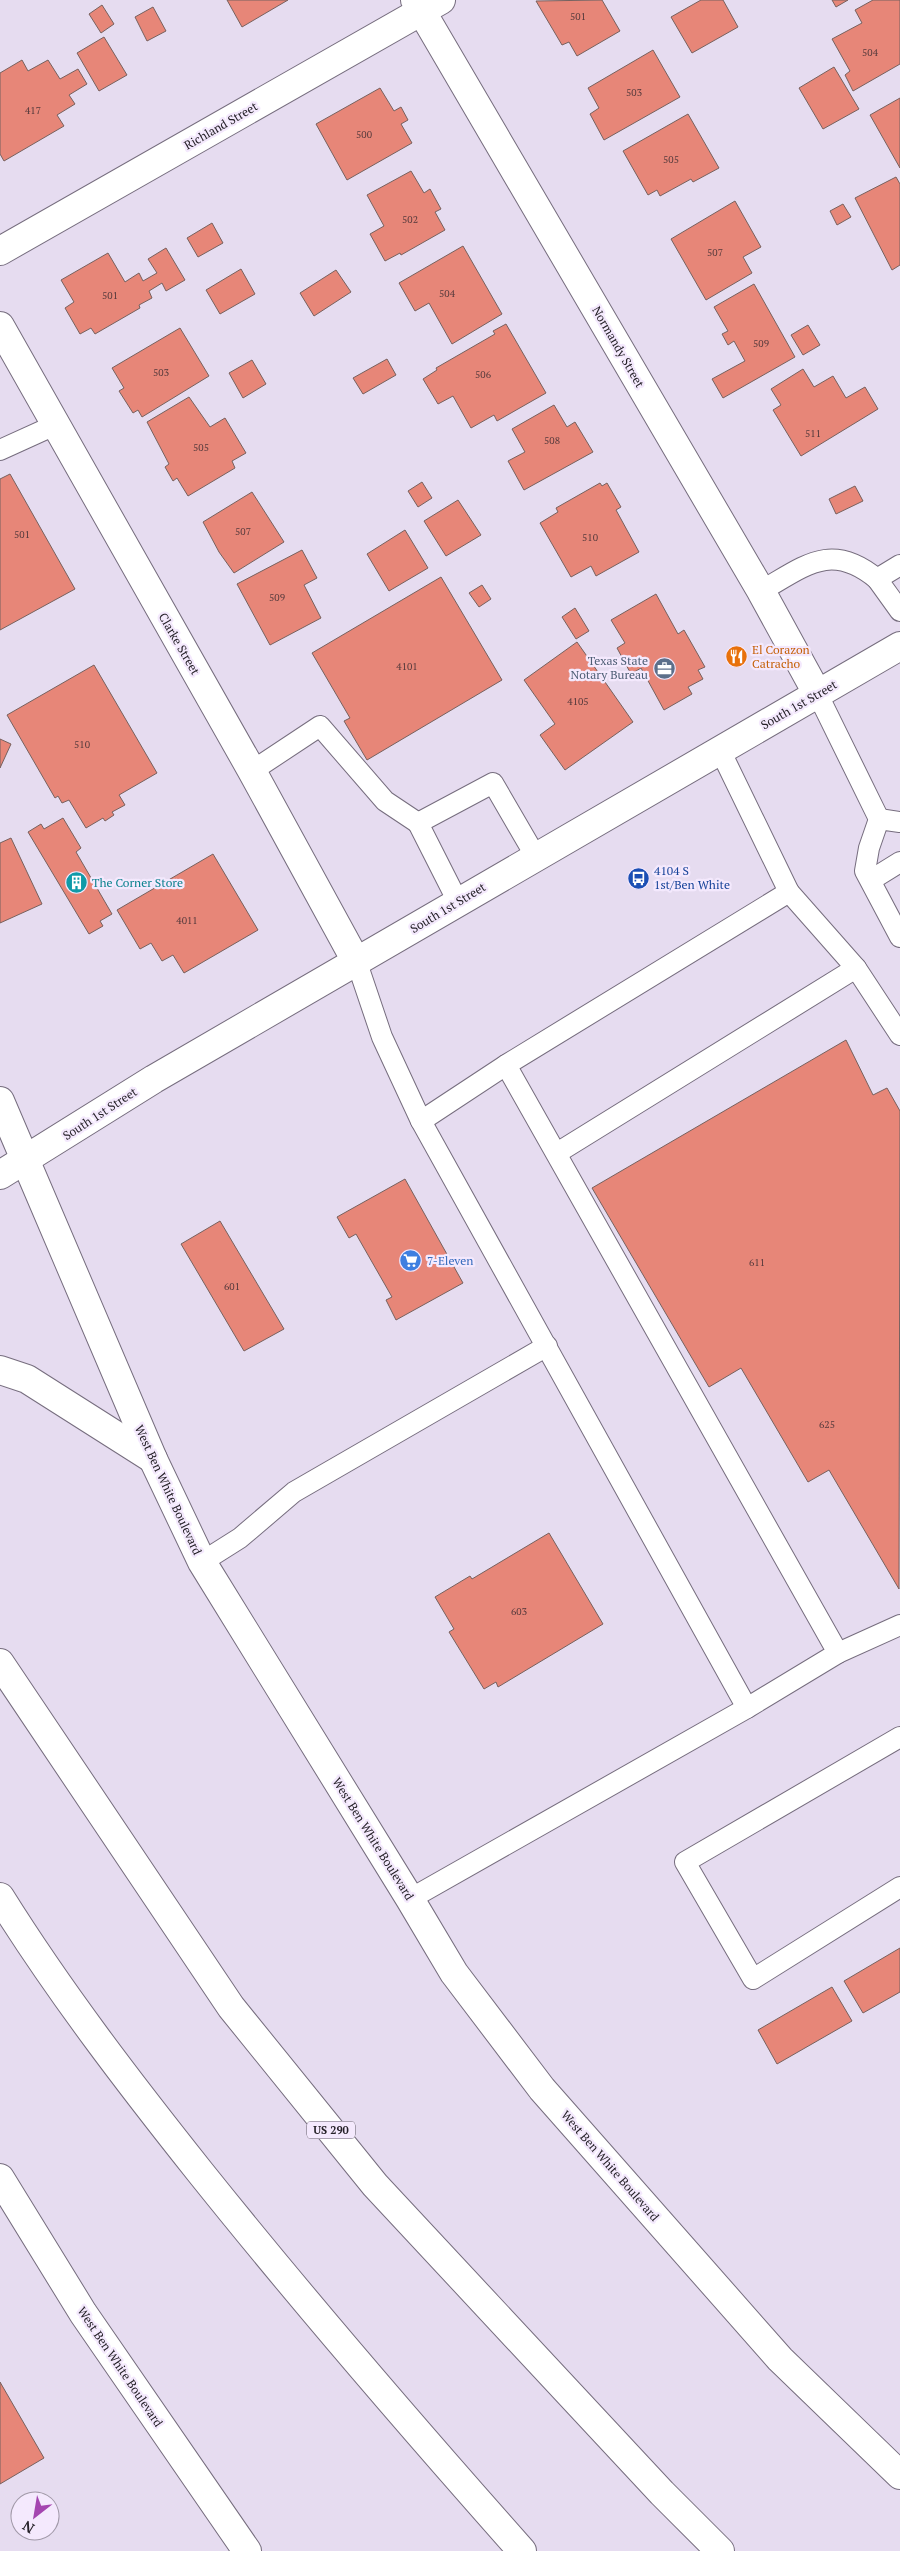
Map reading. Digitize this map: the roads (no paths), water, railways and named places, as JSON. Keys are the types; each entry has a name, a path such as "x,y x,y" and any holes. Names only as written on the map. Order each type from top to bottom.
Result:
{"main road":[{"name":"Richland Street","path":"0,251 426,4"},
{"name":"Normandy Street","path":"426,4 761,591 818,695"},
{"name":"Clarke Street","path":"0,326 252,771 357,963"},
{"name":"South 1st Street","path":"0,1175 154,1079 357,963 458,902 900,646"},
{"name":"West Ben White Boulevard","path":"0,1101 24,1161 153,1459 202,1562 454,1973 542,2089 780,2360 900,2475"},
{"path":"0,1370 27,1379 153,1459"},
{"name":"US 290","path":"0,1663 231,2007 375,2185 655,2486 720,2551"},
{"path":"0,1897 23,1934 137,2092 256,2242 419,2435 522,2551"},
{"name":"West Ben White Boulevard","path":"0,2178 83,2313 247,2551"}],"lane":[{"path":"0,450 55,425"},
{"path":"761,591 806,566 830,558 844,559 862,567 877,579 900,611"},
{"path":"877,579 900,565"},
{"path":"818,695 879,818 868,848 865,871 893,907 900,937"},
{"path":"252,771 320,726 385,801 418,823 458,902"},
{"path":"720,750 789,892 856,968 900,1035"},
{"path":"418,823 493,782 536,857"},
{"path":"879,818 900,822"},
{"path":"871,880 900,862"},
{"path":"421,1121 506,1065 789,892"},
{"path":"357,963 382,1037 421,1121 747,1708"},
{"path":"557,1154 856,968"},
{"path":"506,1065 838,1652"},
{"path":"202,1562 240,1538 294,1492 547,1346"},
{"path":"410,1899 747,1708 838,1652 900,1625"},
{"path":"900,1737 684,1862 752,1979 900,1887"}],"place":[{"name":"El Corazon Catracho","path":"736,657"},
{"name":"Texas State Notary Bureau","path":"664,668"},
{"name":"4104 S 1st/Ben White","path":"638,878"},
{"name":"The Corner Store","path":"76,883"},
{"name":"7-Eleven","path":"411,1261"}]}
